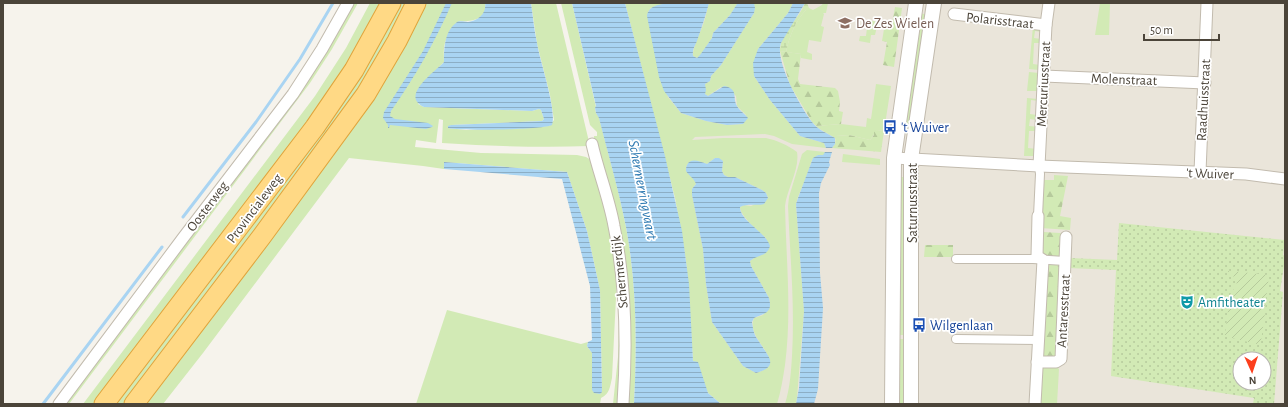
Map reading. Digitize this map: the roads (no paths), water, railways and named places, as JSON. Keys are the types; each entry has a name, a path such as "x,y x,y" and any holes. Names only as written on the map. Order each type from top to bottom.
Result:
{"highway":[{"name":"Provincialeweg","path":"104,404 315,127 354,70 371,42 391,3"},
{"name":"Provincialeweg","path":"134,404 267,230 366,94 397,41 416,3"}],"street":[{"name":"Oosterweg","path":"58,404 293,94 322,49 348,3"},
{"name":"Saturnusstraat","path":"892,404 894,158 916,3"},
{"name":"Saturnusstraat","path":"911,404 911,159 934,3"},
{"name":"Mercuriusstraat","path":"1039,166 1046,25 1049,3"},
{"name":"Raadhuisstraat","path":"1200,172 1207,3"},
{"name":"Polarisstraat","path":"954,14 1046,25"},
{"name":"Molenstraat","path":"1044,76 1204,83"},
{"name":"Schermerdijk","path":"592,144 614,224 618,248 624,310 626,370 623,404"},
{"name":"'t Wuiver","path":"894,158 1039,166 1246,174 1285,179"},
{"name":"Antaresstraat","path":"1039,166 1037,256 1044,260 1065,261"},
{"name":"Antaresstraat","path":"1038,362 1056,362 1061,359 1066,237"},
{"path":"956,259 1044,260"},
{"name":"Antaresstraat","path":"1035,404 1044,260"},
{"path":"956,340 1039,340"}],"water":[{"path":"446,3 452,3 439,32 391,111 390,116 395,119 428,123 433,126 426,129 390,125 388,128 388,125 383,118 384,112 423,51"},
{"path":"485,3 531,3 536,38 552,109 552,125 545,127 501,130 468,130 448,128 448,126 451,125 542,121 544,119 541,110 539,109 532,111 424,107 417,102 415,97 417,90 444,62 444,52 449,31 456,23 462,21 472,21 481,16 485,10"},
{"name":"Schermerringvaart","path":"572,3 625,3 665,156 682,231 689,284 693,361 698,362 708,393 721,404 634,404 636,360 635,316 630,249 620,200 599,118 596,113 596,106"},
{"path":"668,3 709,3 693,51 693,56 697,58 712,38 713,33 730,15 737,4 754,3 754,13 721,65 711,76 710,81 705,84 705,94 708,96 724,86 732,89 737,106 748,118 743,124 727,125 706,121 681,113 664,91 659,77 647,16 648,12 652,8"},
{"path":"793,3 805,3 781,43 781,61 790,84 807,115 817,127 835,138 835,144 832,148 826,148 824,143 800,136 770,100 754,76 753,63 758,49 788,13"},
{"path":"825,152 832,152 829,162 830,165 821,183 819,193 820,273 823,308 818,389 814,404 796,404 799,388 804,311 796,204 813,158 818,155 823,155"},
{"path":"715,158 719,158 723,161 722,171 724,175 728,177 735,177 762,190 766,193 768,198 764,204 746,205 740,207 744,217 764,236 770,246 767,252 750,261 751,266 769,298 770,303 769,310 754,318 752,322 756,336 770,359 768,367 756,373 743,366 712,322 706,284 703,249 692,195 692,189 696,184 686,170 687,165 691,161 707,164"},
{"path":"444,162 567,172 587,231 600,290 602,392 600,394 594,393 592,390 592,353 587,346 588,342 592,340 590,286 562,179 444,169"}],"waterway":[{"path":"183,217 256,122 300,59 333,3"},
{"path":"43,404 162,247"}],"place":[{"name":"De Zes Wielen","path":"845,23"},
{"name":"'t Wuiver","path":"890,127"},
{"name":"Amfitheater","path":"1187,302"},
{"name":"Wilgenlaan","path":"919,325"}]}
